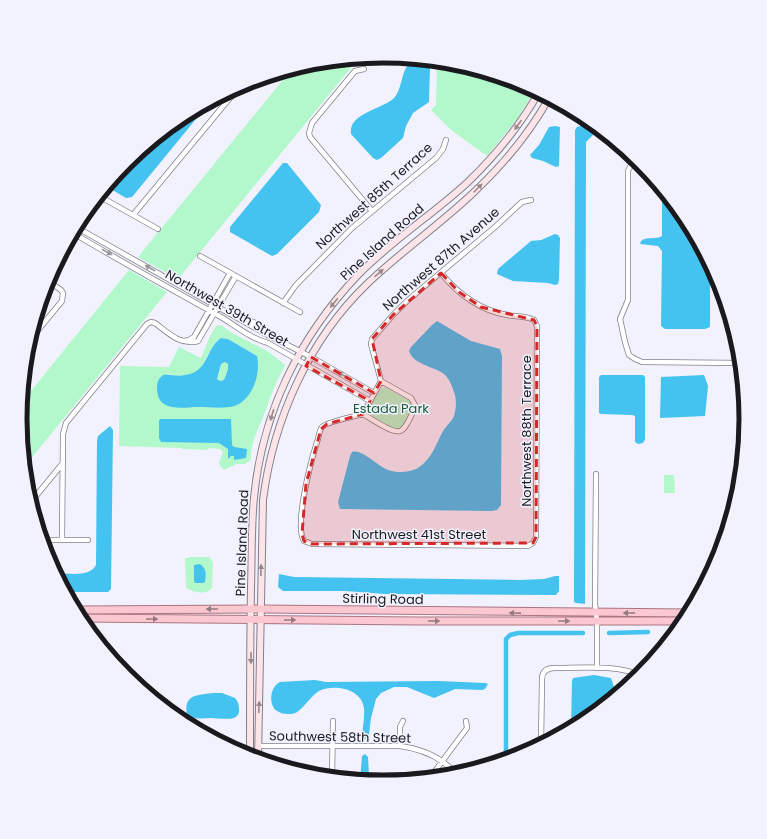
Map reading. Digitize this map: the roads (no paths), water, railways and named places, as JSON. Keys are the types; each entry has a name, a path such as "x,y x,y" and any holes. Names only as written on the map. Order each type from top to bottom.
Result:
{"main road":[{"name":"Pine Island Road","path":"250,750 253,511 257,474 265,440 274,407 286,379 300,352 335,301 359,274 467,183 500,148 536,98"},
{"name":"Pine Island Road","path":"258,753 262,521 266,475 280,422 311,357 342,312 366,285 420,237 472,194 506,159 540,115 546,103"},
{"name":"Stirling Road","path":"82,610 683,613"},
{"path":"123,610 123,618"},
{"path":"417,611 418,621"},
{"path":"663,613 665,621"},
{"name":"Stirling Road","path":"87,618 596,622 678,621"}],"street":[{"path":"364,69 355,71 312,123 309,133 310,137 372,211"},
{"path":"134,215 230,98"},
{"name":"Northwest 85th Terrace","path":"283,303 296,285 351,229 436,158 443,149 446,140"},
{"path":"632,163 628,171 628,300 620,319 627,351 638,361 645,362 735,363"},
{"path":"104,199 158,229"},
{"name":"Northwest 87th Avenue","path":"381,381 370,343 375,335 393,315 522,202 531,200"},
{"name":"Northwest 39th Street","path":"82,230 233,316 311,357 374,393"},
{"name":"Northwest 39th Street","path":"78,236 209,310 241,331 258,340 268,343 306,366 370,401"},
{"path":"200,256 300,312"},
{"path":"182,341 189,340 194,337 230,273"},
{"name":"Northwest 88th Terrace","path":"441,273 459,292 481,307 504,315 535,319 537,326 535,545"},
{"path":"62,540 63,433 66,423 147,324 151,322 155,323 182,341 192,343 198,341 236,276"},
{"path":"38,330 62,301 63,293 54,285"},
{"path":"381,381 416,402 414,410 404,428 399,433 363,414 381,381"},
{"name":"Northwest 41st Street","path":"363,414 327,424 321,429 306,484 303,507 303,543 535,545"},
{"path":"35,496 63,463"},
{"path":"596,474 597,668"},
{"path":"48,540 88,540"},
{"path":"541,739 542,679 546,670 555,668 625,669 635,673"},
{"path":"400,746 400,727 403,720"},
{"path":"332,772 334,721"},
{"path":"433,772 467,728 466,721"},
{"name":"Southwest 58th Street","path":"258,746 400,746 414,748 428,753 442,761 451,769"}],"water":[{"path":"408,65 428,66 430,68 429,102 413,113 406,126 403,138 377,160 373,158 351,134 352,127 360,116 394,98"},
{"path":"200,114 132,197 126,198 111,189 115,184 148,151 185,123"},
{"path":"584,125 595,133 586,142 585,604 574,602 575,130 577,127"},
{"path":"549,127 560,127 559,166 556,167 532,158 530,155 539,145"},
{"path":"283,163 287,163 321,205 319,212 277,254 272,256 230,232 230,227"},
{"path":"662,198 680,221 710,277 710,327 705,329 665,329 661,326 662,251 658,246 640,244 641,241 648,238 657,238 662,236"},
{"path":"555,234 560,238 558,284 513,281 497,274 498,269 531,241 541,240"},
{"path":"437,321 471,341 500,349 502,356 501,505 497,510 491,511 340,509 338,502 352,452 361,453 382,467 395,472 418,468 427,460 443,431 453,418 456,407 456,398 450,382 440,371 424,365 411,356 409,351 411,347"},
{"path":"221,338 228,339 257,356 257,377 247,398 235,406 216,408 176,408 164,404 157,393 159,379 163,375 182,376 198,370 203,365 216,343","holes":["225,362 228,364 228,370 224,380 220,381 217,379 221,364"]},
{"path":"601,375 643,375 645,377 645,439 643,443 638,444 635,442 635,416 599,413 599,377"},
{"path":"704,375 708,386 705,416 660,418 661,377"},
{"path":"160,419 231,419 232,445 234,447 247,449 246,458 234,460 234,456 231,456 228,459 228,449 219,443 161,442 159,438"},
{"path":"110,426 113,430 111,589 108,592 72,592 62,573 78,574 88,572 96,565 98,436"},
{"path":"200,564 205,570 205,582 195,583 194,565"},
{"path":"279,574 294,577 520,580 544,579 559,576 559,591 556,595 385,594 345,591 283,591 278,587"},
{"path":"594,675 611,678 615,691 571,723 572,681 573,678"},
{"path":"315,680 326,682 438,681 488,684 485,689 482,690 455,689 434,698 407,687 394,687 381,693 376,699 371,718 369,735 366,739 362,739 364,708 362,701 358,696 346,689 332,688 319,691 295,713 282,713 275,710 271,697 274,688 280,682"},
{"path":"222,693 235,698 238,702 239,713 233,718 228,719 193,718 187,715 186,708 190,699 197,695"},
{"path":"365,754 368,757 369,775 385,776 360,775 362,756"}],"waterway":[{"path":"609,633 648,632"},
{"path":"506,754 506,639 510,635 518,633 583,633"}],"park label":[{"name":"Estada Park","path":"391,408"}]}
